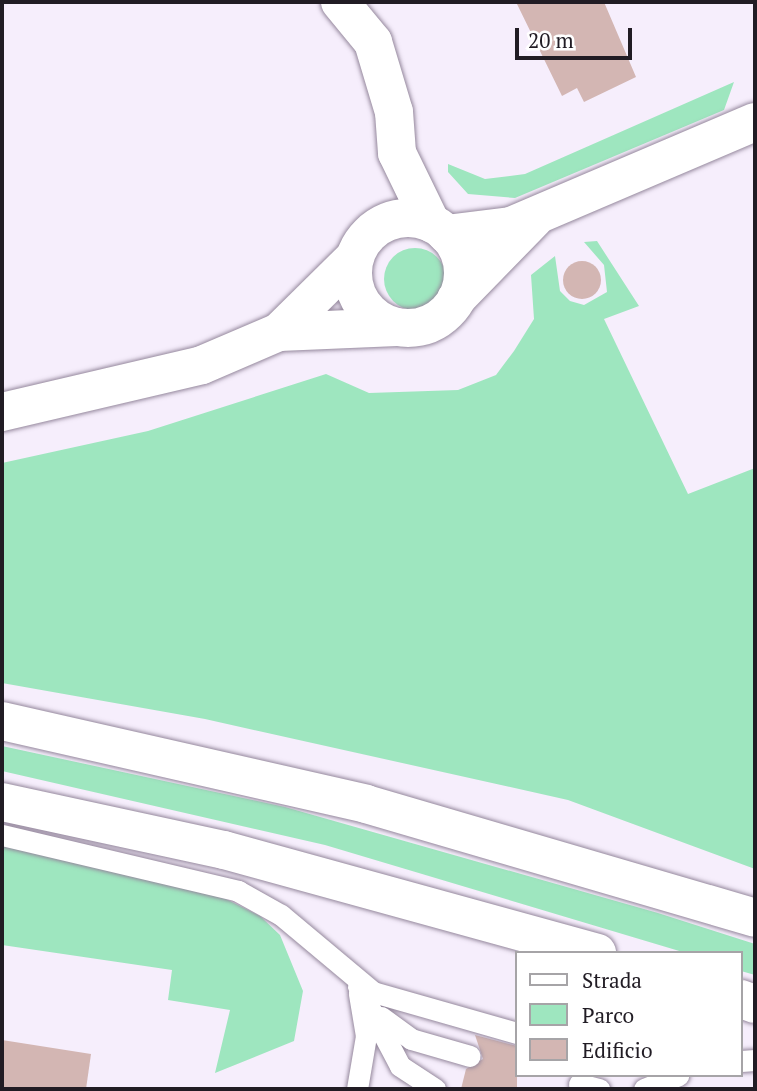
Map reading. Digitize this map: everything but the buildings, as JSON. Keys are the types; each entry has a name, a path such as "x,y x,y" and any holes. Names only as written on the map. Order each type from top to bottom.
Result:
{"main road":[{"path":"340,2 373,42 394,112 397,153 438,229 462,265 456,299"},
{"path":"279,332 363,246 393,220 438,229 536,217 755,122"},
{"path":"397,153 363,246 357,295 380,321 397,327"},
{"path":"2,412 202,365 279,332 431,323 536,217"},
{"path":"2,721 366,804 755,918"},
{"path":"2,802 223,850 590,951"}],"lane":[{"path":"2,835 238,891 281,915 343,969 388,999 516,1033"},
{"path":"343,969 375,1010 411,1039 470,1056"},
{"path":"343,969 365,1021 357,1089"},
{"path":"375,1010 404,1089"},
{"path":"393,1053 410,1078 435,1089"}],"green space":[{"path":"734,82 724,110 515,198 468,194 448,172 448,164 485,179 525,174"},
{"path":"597,241 639,306 604,319 688,494 755,468 755,869 568,800 205,719 2,683 2,463 148,431 326,374 369,393 458,390 496,375 514,351 534,319 531,275 555,256 560,291 570,301 584,305 607,292 604,265 584,242"},
{"path":"415,248 437,257 446,279 437,301 415,310 393,301 384,279 393,257"},
{"path":"2,746 285,807 658,913 755,944 755,975 743,972 743,951 679,951 325,845 2,771"},
{"path":"2,846 155,878 226,899 260,916 280,935 303,991 294,1041 215,1073 230,1010 168,1000 172,970 2,945"}]}
